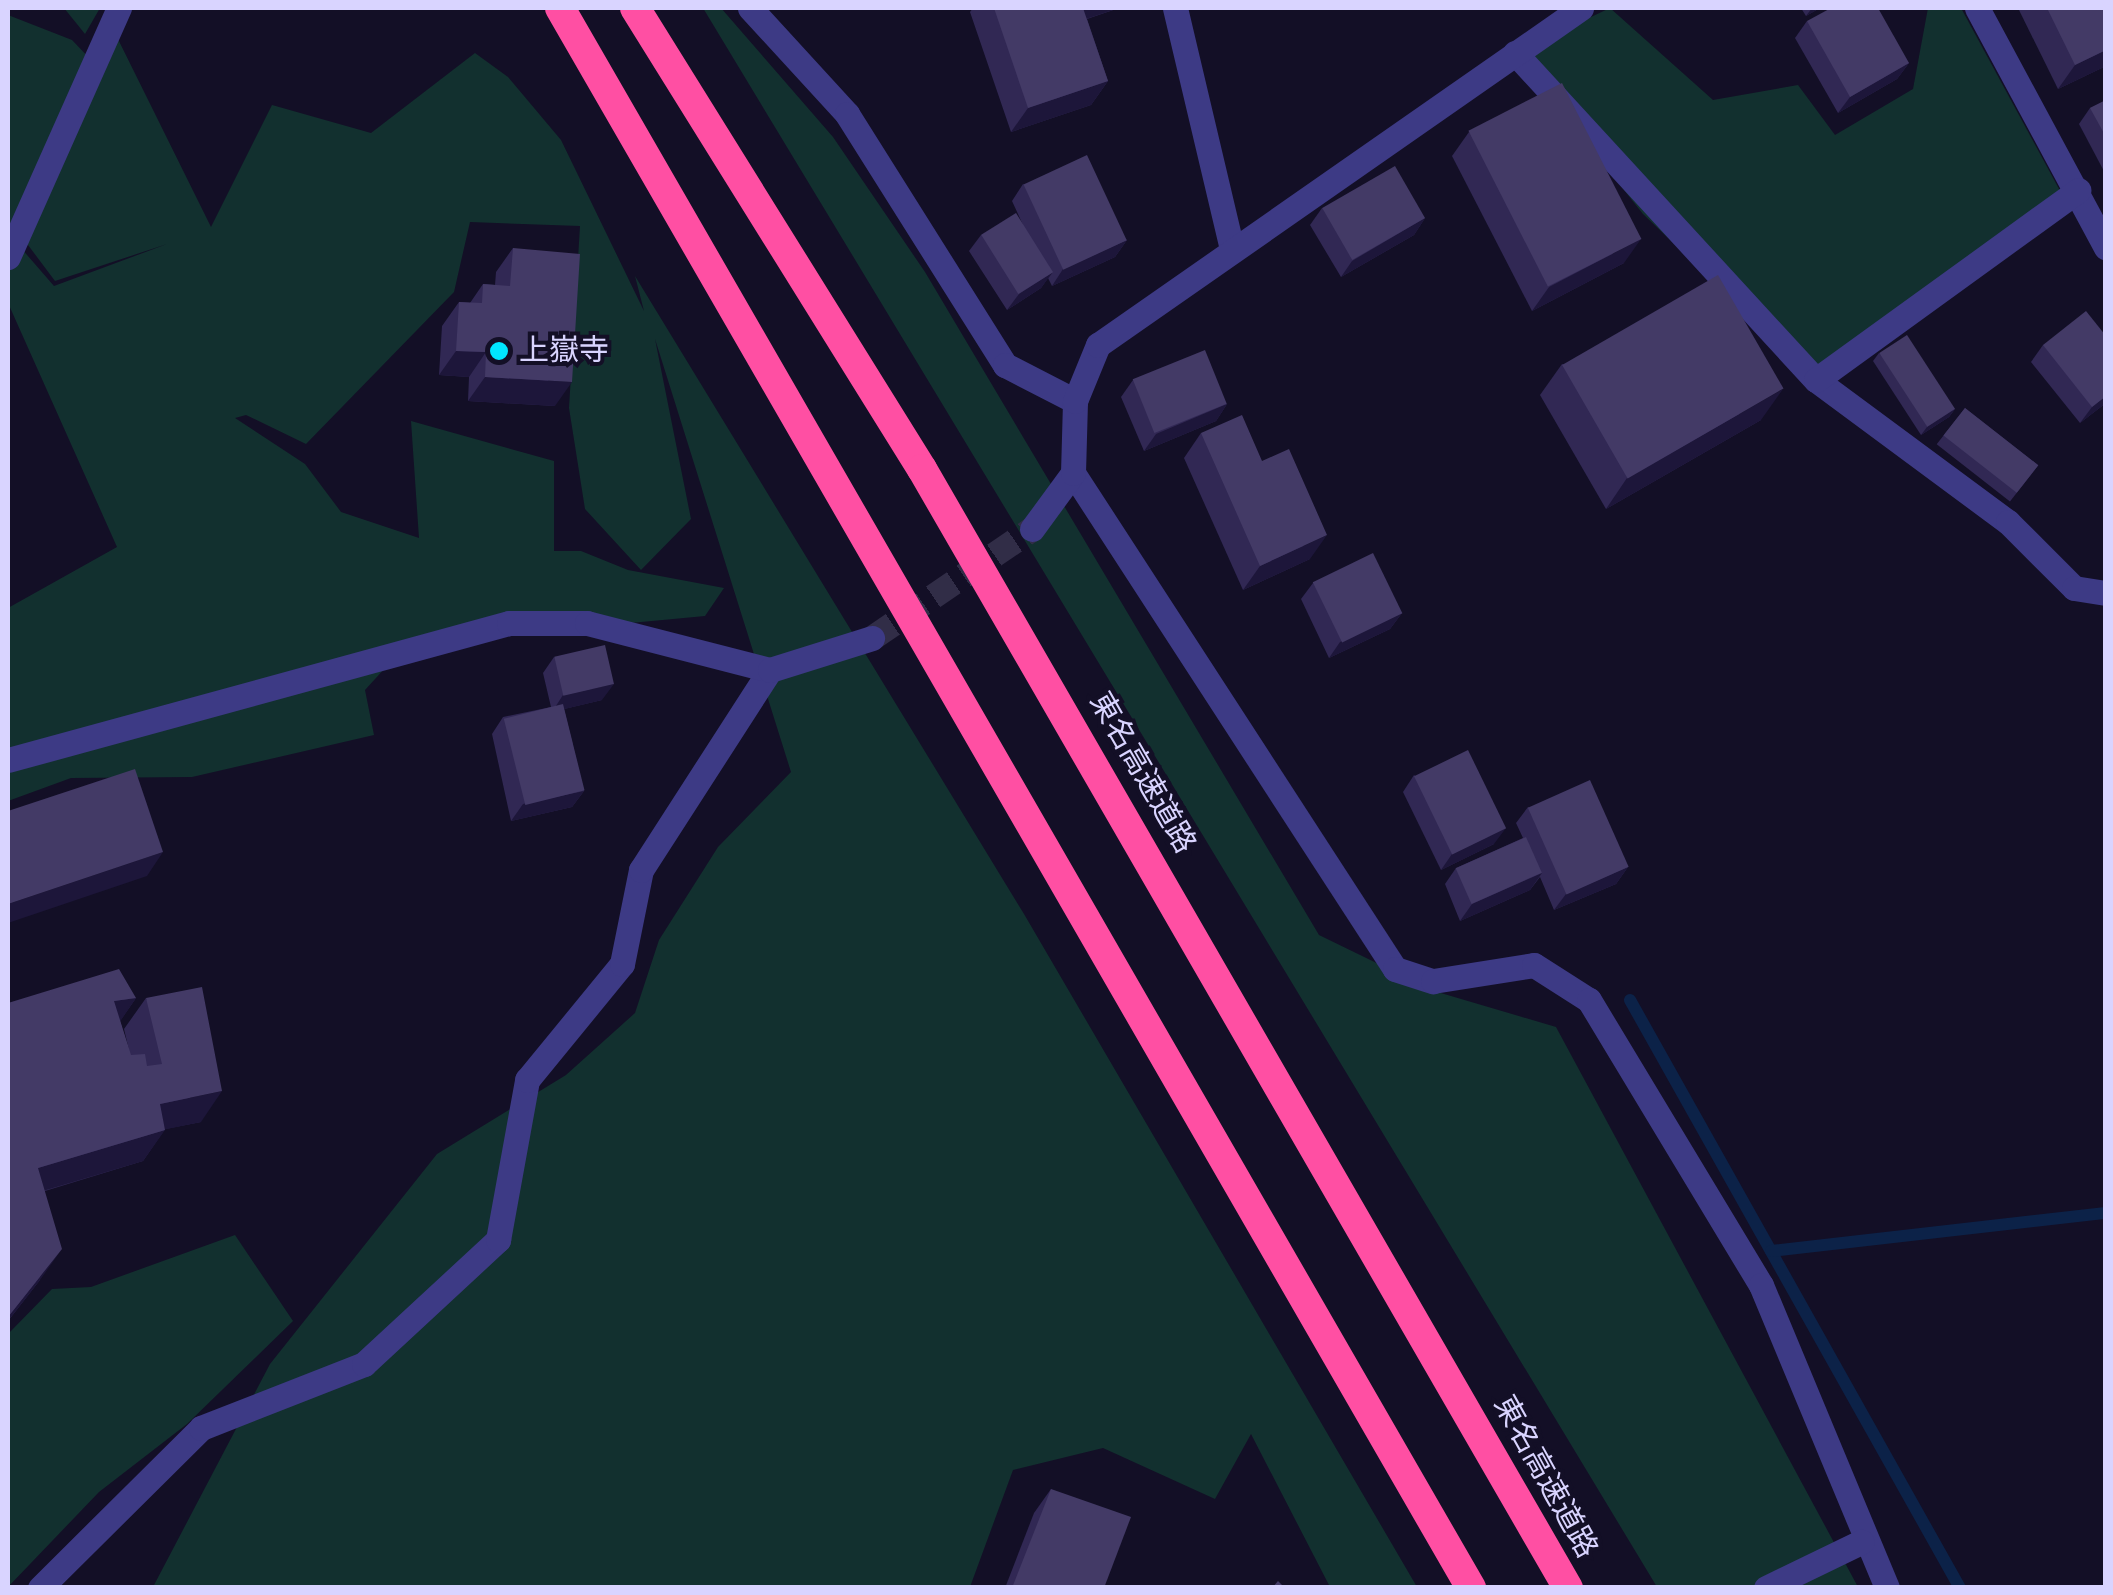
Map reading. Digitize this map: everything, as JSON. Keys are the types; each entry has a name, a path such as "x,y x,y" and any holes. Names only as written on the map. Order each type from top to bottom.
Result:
{"highway":[{"path":"560,8 1471,1588"},
{"name":"東名高速道路","path":"635,8 922,468 1568,1588"}],"street":[{"path":"8,257 118,8"},
{"path":"750,8 847,114 1005,365 1074,401"},
{"path":"1175,8 1232,246"},
{"path":"1581,8 1232,246 1098,345 1074,401 1073,473 1395,969 1433,981 1534,965 1589,1000 1761,1285 1861,1542 1888,1588"},
{"path":"1977,8 2106,248"},
{"path":"1514,53 1816,380 2008,522 2074,588 2106,594"},
{"path":"1816,380 2078,190"},
{"path":"1032,530 1073,473"},
{"path":"8,760 407,644 509,623 588,623 770,670 872,638"},
{"path":"40,1588 201,1428 364,1364 498,1240 526,1080 622,964 641,870 770,670"},
{"path":"1766,1588 1861,1542"}],"green space":[{"path":"64,8 100,8 85,34"},
{"path":"703,8 721,8 833,137 925,272 1319,935 1434,991 1556,1027 1858,1587 1657,1587"},
{"path":"1610,8 1713,100 1798,85 1835,135 1913,89 1928,8 1961,8 2065,200 1816,380 1643,214 1515,53"},
{"path":"8,15 72,40 94,63 111,25 211,227 272,105 371,133 475,53 508,77 561,140 644,311 635,276 1024,914 1417,1587 1330,1587 1251,1434 1215,1499 1103,1448 1013,1470 970,1587 153,1587 270,1364 437,1154 566,1075 635,1013 659,940 718,847 791,772 655,339 691,519 641,570 585,509 569,408 580,226 470,222 454,292 306,444 246,415 235,418 305,464 341,512 419,538 411,421 554,461 554,551 581,551 628,570 724,588 705,616 407,644 365,690 374,735 192,777 71,778 8,801 8,608 117,547 8,303 8,266 21,248 54,286 167,244 55,281 19,233 8,257"},
{"path":"235,1235 293,1321 187,1424 99,1492 8,1587 8,1334 52,1289 91,1287"}],"building":[{"path":"994,8 1083,8 1108,81 1028,108"},
{"path":"1831,8 1878,8 1909,63 1850,97 1807,21"},
{"path":"2047,8 2106,8 2106,50 2075,65"},
{"path":"1562,83 1641,239 1548,287 1468,131"},
{"path":"2106,100 2106,137 2090,108"},
{"path":"1087,155 1127,240 1063,270 1024,185"},
{"path":"1395,166 1425,218 1352,260 1322,208"},
{"path":"1016,213 1053,272 1018,294 981,235"},
{"name":"上嶽寺","path":"513,248 580,254 572,382 485,377 486,352 456,351 459,302 482,303 483,284 510,286"},
{"path":"1718,275 1784,388 1628,478 1562,365"},
{"path":"2086,311 2106,336 2106,396 2092,407 2043,345"},
{"path":"1907,335 1955,409 1927,427 1879,353"},
{"path":"1205,350 1227,404 1154,433 1133,379"},
{"path":"1965,408 2038,465 2017,493 1943,436"},
{"path":"1242,415 1262,461 1289,449 1327,535 1260,566 1201,433"},
{"path":"1373,553 1402,613 1342,643 1313,582"},
{"path":"605,645 614,684 563,696 554,657"},
{"path":"563,704 585,790 525,805 504,719"},
{"path":"1468,750 1506,828 1452,854 1414,776"},
{"path":"135,769 163,852 8,904 8,811"},
{"path":"1590,780 1629,867 1567,894 1528,808"},
{"path":"1526,837 1542,873 1472,904 1456,868"},
{"path":"119,969 136,998 114,1001 131,1055 145,1054 147,1066 162,1064 146,998 202,987 222,1091 160,1104 165,1130 38,1168 62,1249 8,1317 8,1003"},
{"path":"1051,1489 1131,1517 1104,1588 1012,1588"}],"waterway":[{"path":"1630,1000 1960,1588"},
{"path":"1771,1251 2106,1213"}],"tunnel":[{"path":"872,638 1032,529"}],"place":[{"name":"上嶽寺","path":"499,351"}]}
